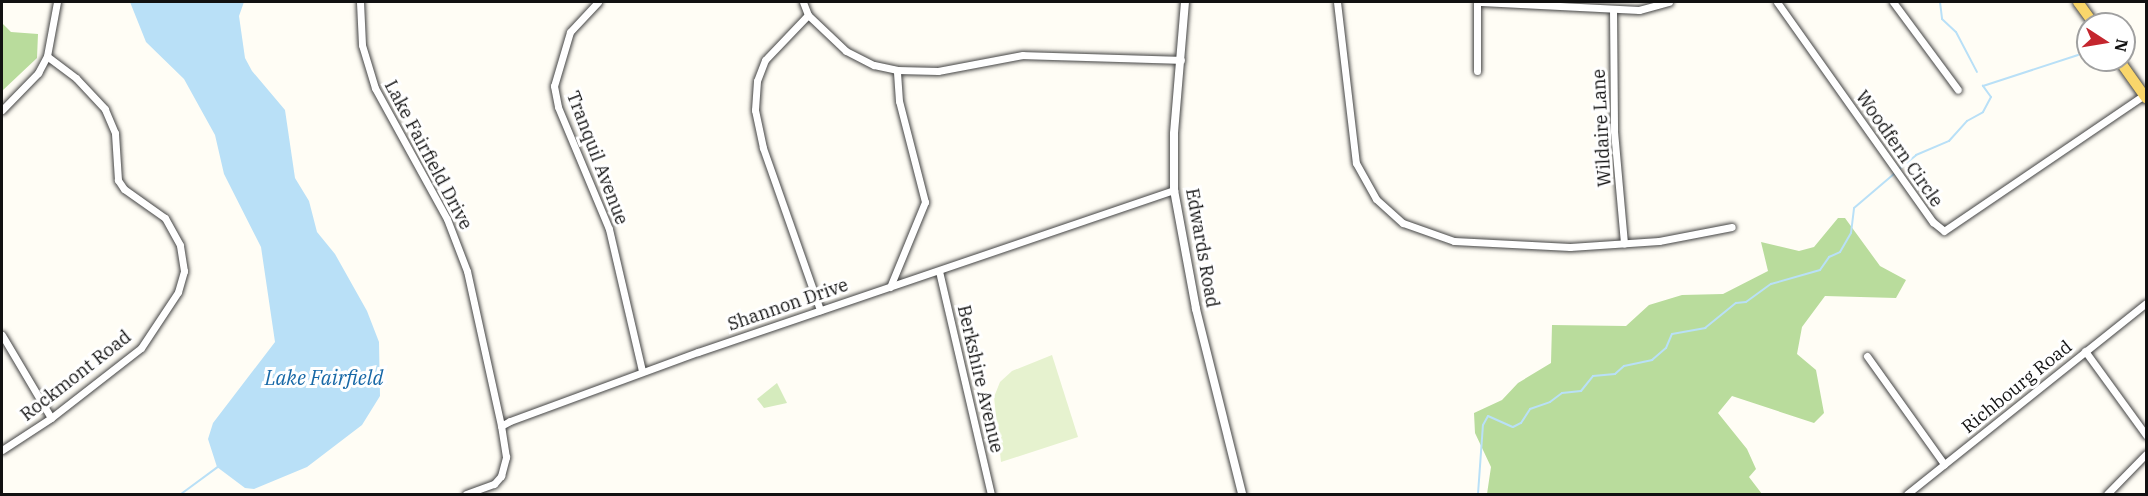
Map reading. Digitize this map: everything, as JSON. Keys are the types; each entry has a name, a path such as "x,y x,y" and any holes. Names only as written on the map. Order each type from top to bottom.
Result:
{"main road":[{"path":"2127,72 2145,97"}],"street":[{"path":"2,110 38,73 47,56 57,2"},
{"name":"Lake Fairfield Drive","path":"360,2 362,45 375,88 447,219 464,261 501,426"},
{"name":"Tranquil Avenue","path":"598,2 570,32 554,86 558,107 609,230 642,371"},
{"path":"803,2 808,15 846,51 874,65 897,70 938,71 1023,55 1181,60"},
{"name":"Edwards Road","path":"1185,2 1173,146 1174,190 1196,309 1242,495"},
{"path":"1336,2 1353,153 1366,184 1396,218 1420,232 1454,242 1570,247 1697,236 1731,227"},
{"path":"1477,71 1479,2 1639,10 1669,2"},
{"name":"Woodfern Circle","path":"1777,2 1897,173 1933,222 1944,231 2145,97"},
{"path":"1893,2 1958,90"},
{"name":"Wildaire Lane","path":"1613,9 1614,131 1624,244"},
{"path":"808,15 765,60 757,81 755,110 763,148 820,310"},
{"name":"Rockmont Road","path":"2,450 51,418 141,348 178,292 184,265 180,245 165,218 124,189 118,180 115,133 105,109 76,78 47,56"},
{"path":"890,287 926,202 899,101 897,70"},
{"name":"Shannon Drive","path":"501,426 642,371 1174,190"},
{"name":"Berkshire Avenue","path":"939,271 991,495"},
{"name":"Richbourg Road","path":"1907,495 2146,303"},
{"path":"2,335 51,418"},
{"path":"2085,351 2146,435"},
{"path":"1868,356 1944,464"},
{"path":"466,495 494,484 501,476 506,457 501,426"},
{"path":"2107,495 2146,454"}],"green space":[{"path":"2,23 11,32 38,34 37,58 2,91"},
{"path":"1838,218 1845,218 1880,266 1906,280 1896,298 1825,296 1802,327 1797,354 1816,370 1824,413 1814,423 1732,396 1718,413 1747,449 1756,469 1749,477 1762,494 1487,494 1491,467 1475,433 1474,413 1502,400 1518,383 1551,363 1552,325 1626,326 1649,305 1682,295 1723,294 1768,271 1761,242 1799,251 1814,247"},
{"path":"1052,355 1078,437 1001,462 994,397 1000,382 1012,371"},
{"path":"777,383 787,403 764,408 757,399"}],"water":[{"name":"Lake Fairfield","path":"130,2 244,2 239,16 245,58 252,71 285,110 295,178 309,201 317,232 335,254 367,311 379,342 380,396 362,425 307,467 254,489 245,488 217,467 208,439 213,423 275,342 261,247 224,174 215,135 184,79 146,42"}],"waterway":[{"path":"1940,2 1942,19 1956,32 1977,72"},
{"path":"1899,169 1916,155 1949,141 1967,121 1983,112 1991,97 1983,86 2076,56"},
{"path":"1478,494 1483,425 1488,416 1513,427 1521,423 1530,409 1550,402 1562,393 1581,391 1593,376 1615,374 1624,366 1652,360 1666,348 1672,334 1705,328 1736,303 1746,302 1771,284 1820,270 1829,257 1840,252 1851,233 1854,208 1895,173"},
{"path":"181,494 219,466"}]}
